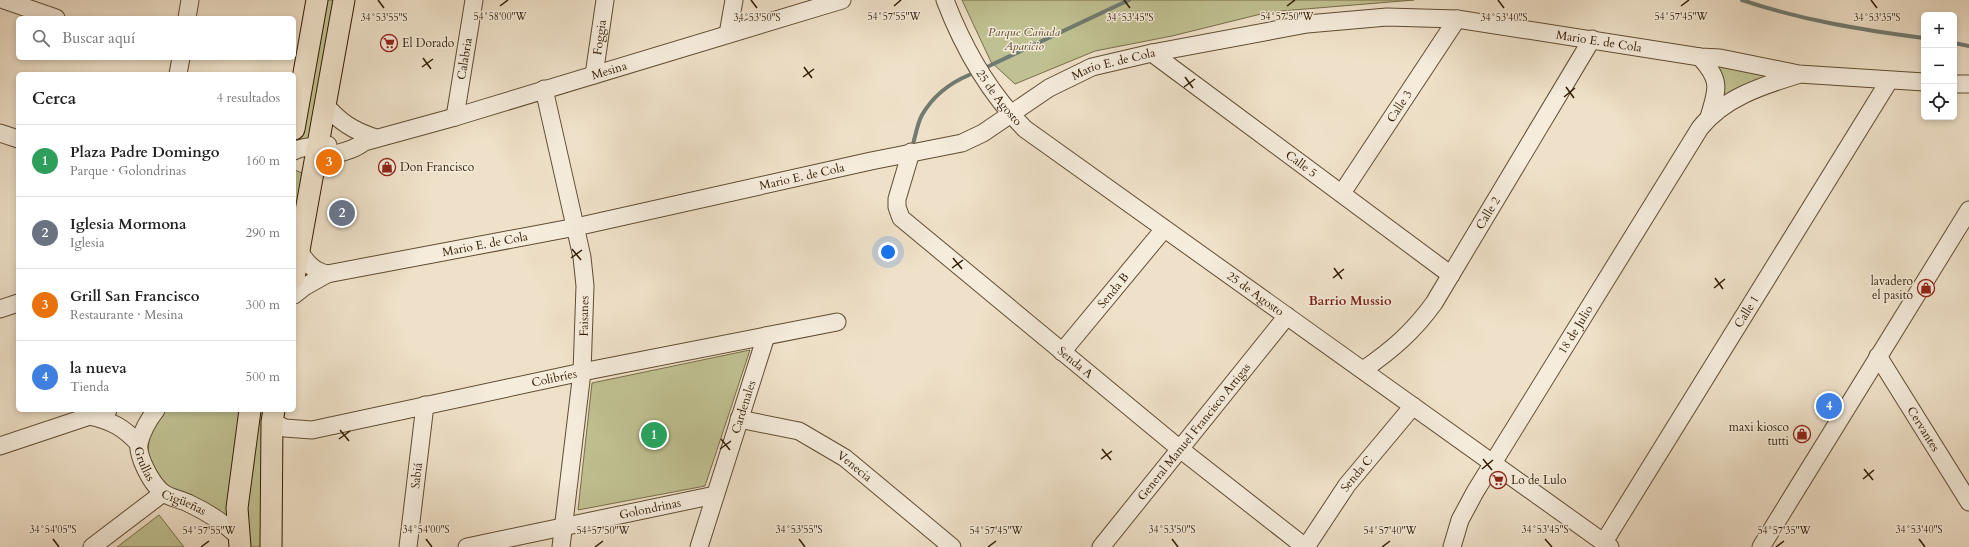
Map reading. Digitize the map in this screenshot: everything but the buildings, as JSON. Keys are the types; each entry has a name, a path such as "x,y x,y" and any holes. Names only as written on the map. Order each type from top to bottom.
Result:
{"main road":[{"path":"296,118 317,0"},
{"path":"296,267 318,154 324,104 344,0"},
{"path":"239,542 237,508 250,412"},
{"path":"271,547 273,416"}],"street":[{"path":"4,0 50,16"},
{"path":"187,16 190,0"},
{"name":"Calabria","path":"455,116 474,0"},
{"name":"Foggia","path":"594,75 605,0"},
{"path":"728,34 734,0"},
{"name":"Mesina","path":"296,150 313,146 318,154 326,156 357,148 370,140 594,75 842,0"},
{"name":"25 de Agosto","path":"945,0 954,22 977,67 1010,113 1025,128 1492,464 1607,544"},
{"name":"Mario E. de Cola","path":"296,293 304,286 327,274 576,227 911,152 962,143 984,133 1010,113 1049,88 1092,67 1152,53 1307,24 1387,17 1457,19 1700,57 1720,58 1799,74 1921,82"},
{"name":"Calle 3","path":"1342,193 1457,19"},
{"name":"Calle 2","path":"1363,370 1394,349 1420,322 1434,303 1592,39"},
{"name":"Calle 5","path":"1152,53 1342,193 1450,275"},
{"name":"18 de Julio","path":"1452,547 1460,520 1492,464 1657,195 1709,117 1716,94 1716,80 1710,68 1700,57"},
{"name":"18 de Julio","path":"1709,117 1745,93 1760,86 1799,74"},
{"name":"Calle 1","path":"1607,544 1889,81"},
{"path":"1957,84 1969,84"},
{"name":"Faisanes","path":"544,89 576,227 582,257 585,286 582,372 561,547"},
{"path":"324,104 333,115 346,126 370,140"},
{"path":"0,133 16,138"},
{"name":"Senda A","path":"911,152 897,199 897,206 901,218 1180,449 1306,547"},
{"path":"1761,547 1969,211"},
{"name":"Senda B","path":"1062,352 1164,229"},
{"path":"299,251 311,267 317,272 327,274"},
{"path":"0,309 16,304"},
{"name":"General Manuel Francisco Artigas","path":"1100,547 1287,316"},
{"name":"Colibríes","path":"273,416 285,428 312,430 582,372 837,322"},
{"name":"Cardenales","path":"699,547 766,336"},
{"name":"Cervantes","path":"1878,356 1969,502"},
{"name":"Sabiá","path":"408,547 425,405"},
{"name":"Senda C","path":"1306,547 1347,485 1413,406"},
{"path":"0,446 102,412"},
{"name":"Grullas","path":"155,412 144,431 139,444 147,475 154,486 163,493"},
{"path":"89,416 108,421 126,430 139,444"},
{"name":"Venecia","path":"739,419 799,431 845,458 952,547"},
{"name":"Cigüeñas","path":"92,547 163,493 189,503 209,514 239,542"},
{"name":"Golondrinas","path":"467,547 715,495"}],"green space":[{"path":"324,0 338,0 313,141 300,142"},
{"name":"Parque Cañada Aparicio","path":"962,0 1414,0 1269,12 1172,36 1095,51 1015,84 991,62"},
{"path":"1717,63 1784,75 1719,103 1724,82"},
{"path":"296,170 302,173 296,228"},
{"path":"750,350 705,486 578,510 592,383"},
{"path":"163,412 242,412 230,519 164,484 148,458 149,437"},
{"path":"256,412 265,412 264,547 251,547 248,530 246,496"},
{"path":"159,515 184,547 117,547"}],"waterway":[{"path":"989,66 1129,0"},
{"path":"1742,0 1832,24 1921,38"},
{"path":"1957,44 1969,46"},
{"path":"912,148 917,127 926,108 942,91 969,75"}],"place":[{"name":"El Dorado","path":"389,43"},
{"name":"Grill San Francisco","path":"329,162"},
{"name":"Don Francisco","path":"387,167"},
{"name":"Iglesia Mormona","path":"342,213"},
{"name":"lavadero el pasito","path":"1926,288"},
{"name":"la nueva","path":"1829,406"},
{"name":"maxi kiosco tutti","path":"1802,434"},
{"name":"Plaza Padre Domingo","path":"654,435"},
{"name":"Lo de Lulo","path":"1498,480"}],"district":[{"name":"Barrio Mussio","path":"1350,301"}]}
